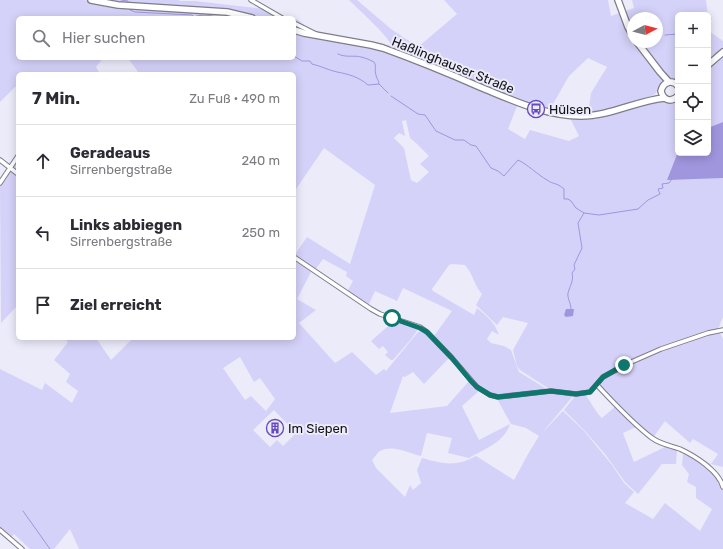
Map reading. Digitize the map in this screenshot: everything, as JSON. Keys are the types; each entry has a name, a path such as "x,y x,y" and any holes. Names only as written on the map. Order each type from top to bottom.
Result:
{"main road":[{"path":"91,0 118,5 227,12 244,16"},
{"path":"618,0 627,24"},
{"name":"Haßlinghauser Straße","path":"296,31 320,37 383,48 519,103 549,113 566,116 591,115 614,111 650,100 664,98 672,100 675,98"},
{"path":"642,48 660,72 673,84 661,91 664,98"},
{"path":"711,62 723,52"},
{"name":"Haßlinghauser Straße","path":"650,100 661,91"}],"street":[{"path":"250,0 278,16"},
{"path":"296,24 320,37"},
{"path":"0,183 16,159"},
{"path":"0,160 16,172"},
{"path":"296,258 372,310 427,332 474,384 490,395 498,397 551,391 576,394 590,392 603,377 661,348 708,333 723,330"},
{"path":"596,385 651,437 664,444 681,450 711,469 720,478 723,487"},
{"path":"0,530 22,549"}],"shaded area":[{"path":"0,0 179,0 265,9 277,16 16,16 16,60 101,60 96,67 99,72 16,72 16,87 0,102"},
{"path":"349,0 357,0 391,29 418,47 457,14 444,0 608,0 611,16 634,8 632,0 706,0 708,12 675,12 675,79 661,85 655,94 632,104 588,114 591,93 607,67 588,58 569,76 549,111 519,101 508,129 525,139 530,130 569,141 579,136 570,118 591,118 614,114 660,100 671,102 675,101 675,156 711,156 711,65 723,54 723,317 718,329 723,339 723,467 711,464 718,454 693,439 690,443 665,421 653,438 637,422 634,422 597,385 602,377 590,392 576,393 551,390 520,370 517,366 513,350 528,323 503,317 497,325 476,305 482,294 465,265 449,265 432,289 433,291 474,315 477,308 481,311 493,323 499,335 492,331 487,339 491,343 504,346 511,350 519,372 550,391 497,395 484,390 478,386 456,359 434,336 452,311 403,288 397,301 375,291 368,306 347,292 353,281 346,276 347,272 323,259 315,270 296,257 296,253 307,237 350,264 375,185 324,148 296,189 296,72 138,72 129,60 296,60 296,19 304,25 303,34 395,51 381,31","holes":["406,120 410,138 429,156 420,164 429,172 417,183 411,180 404,148 394,138 399,133 405,136 402,121"]},
{"path":"711,32 723,41 723,47 711,58"},
{"path":"723,122 723,178 667,180 676,156 711,156 711,127"},
{"path":"16,162 16,307 1,323 0,186 8,172"},
{"path":"296,261 311,272 297,299 316,310 299,323 335,363 352,352 376,375 384,369 386,371 418,332 422,331 449,358 424,384 413,372 405,377 403,376 390,413 447,406 469,381 479,391 462,406 479,440 510,424 507,431 498,441 469,458 448,453 452,438 427,433 421,456 390,448 380,451 372,460 376,468 405,497 410,485 413,490 421,483 417,470 422,458 436,462 456,463 476,456 514,480 539,436 526,428 511,424 496,397 551,392 574,395 541,434 563,411 584,431 612,465 624,483 634,492 625,503 653,519 665,503 700,531 712,509 696,498 696,487 687,482 689,474 682,465 683,454 689,456 691,452 711,464 708,469 723,485 723,549 79,549 70,529 54,549 30,549 14,534 11,538 0,529 0,369 42,390 45,383 72,403 78,391 66,382 70,374 54,360 68,342 66,340 97,340 111,360 131,340 296,340","holes":["240,357 254,382 260,378 275,399 266,411 251,396 245,400 223,368","274,410 296,433 283,446 277,440 270,447 253,430"]},
{"path":"566,309 574,309 573,316 566,317 564,315"},
{"path":"394,321 418,329 393,360 391,360 385,355 388,352 383,346 379,349 371,341"},
{"path":"585,394 602,418 616,406 638,426 623,433 634,462 667,446 677,450 676,464 662,464 638,494 625,482 605,454 564,410 576,395"}],"waterway":[{"path":"121,0 128,1 128,3"},
{"path":"129,9 135,12 193,16"},
{"path":"197,16 213,16"},
{"path":"665,35 675,34"},
{"path":"338,54 344,56 359,56 374,62 375,73 379,84"},
{"path":"296,57 302,61 310,61 312,64 353,76 368,85 379,84 388,93"},
{"path":"391,96 418,114 425,115 436,131 455,140 464,140 471,145 476,146 491,168 504,176 518,160 549,182 559,185 564,189 564,199 571,201 576,208 584,213 599,215 638,209 648,200 660,194 658,189 663,188 662,184 669,183 672,179"},
{"path":"571,309 568,293 572,281 572,273 575,269 574,265 582,248 578,223 584,213"},
{"path":"23,511 50,549"}],"place":[{"name":"Hülsen","path":"536,109"},
{"name":"Im Siepen","path":"275,428"}],"route":[{"path":"392,318 427,332 477,387 490,395 498,397 551,391 575,394 590,392 603,377 624,365"}]}
